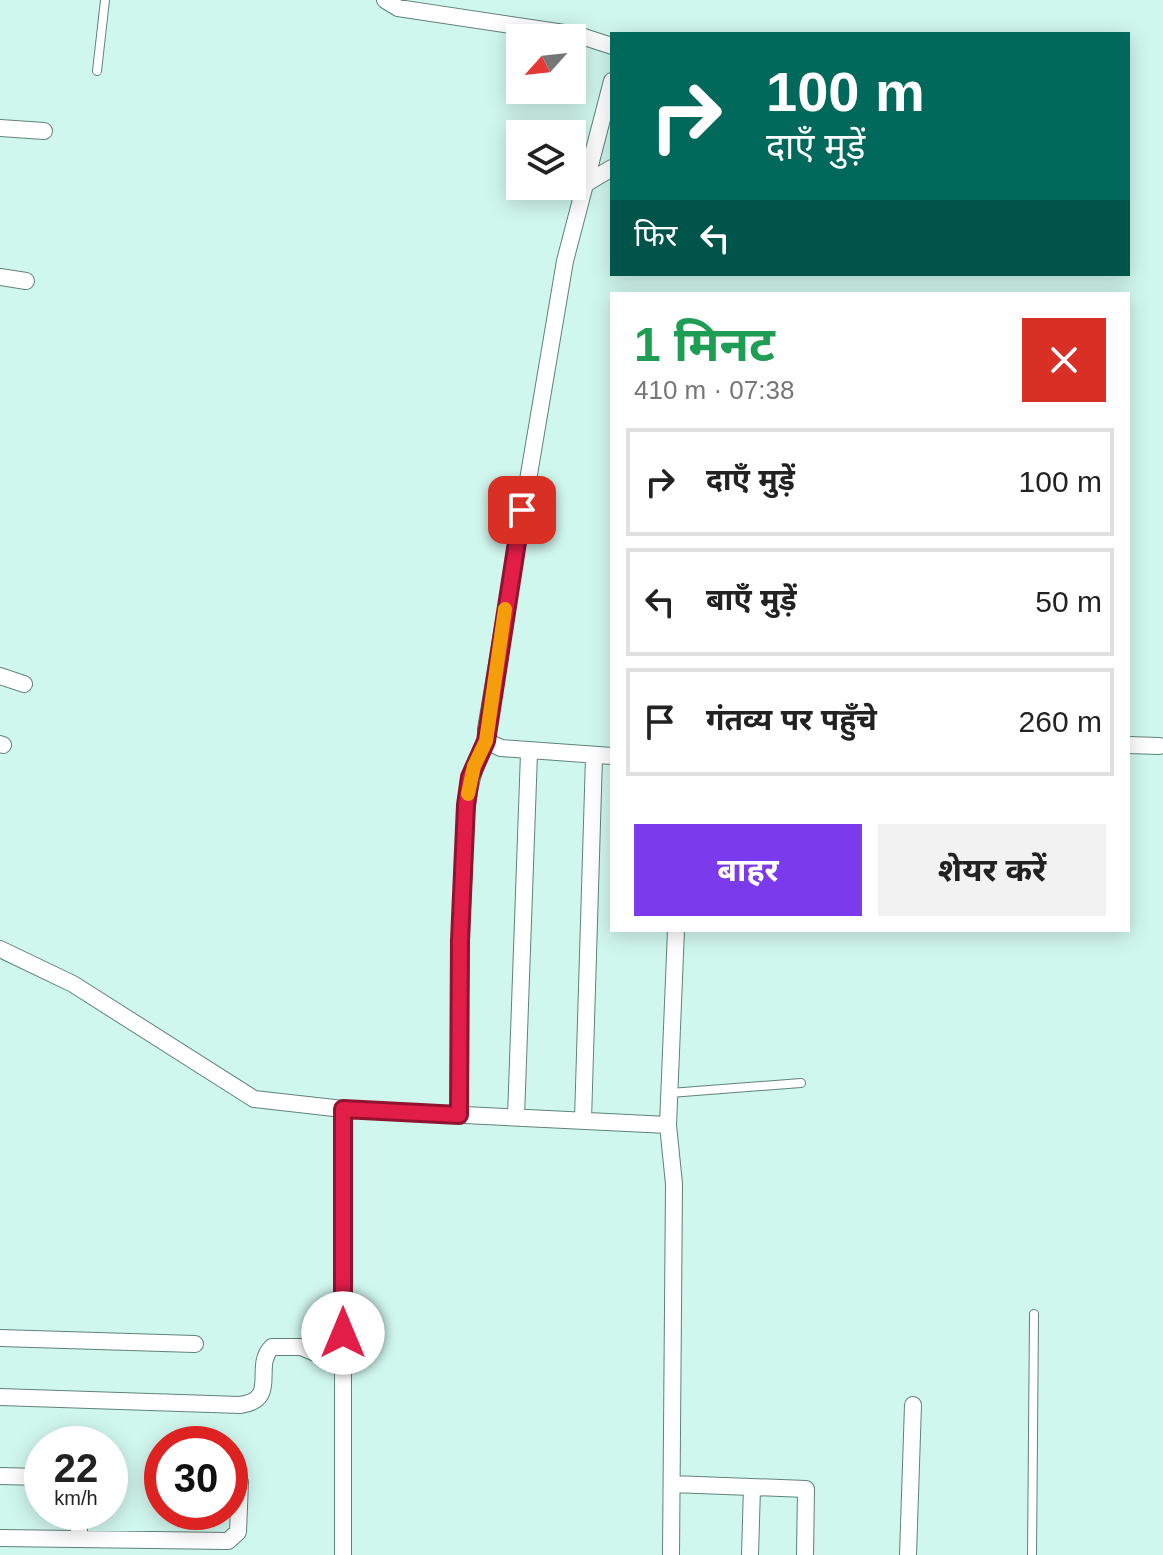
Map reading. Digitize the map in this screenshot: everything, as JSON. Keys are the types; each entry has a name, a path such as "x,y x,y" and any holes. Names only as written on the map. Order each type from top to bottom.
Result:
{"street":[{"path":"385,0 398,8 578,35 610,45"},
{"path":"586,180 610,89"},
{"path":"0,128 44,131"},
{"path":"586,183 610,169"},
{"path":"459,1115 460,940 466,805 470,777 486,741 556,312 581,200"},
{"path":"0,277 26,281"},
{"path":"0,676 24,684"},
{"path":"486,741 501,748 529,753 610,756"},
{"path":"1130,745 1159,746"},
{"path":"516,1117 529,753"},
{"path":"583,1120 594,757"},
{"path":"671,1555 674,1184 668,1125 676,932"},
{"path":"0,949 73,984 254,1099 343,1109 668,1125"},
{"path":"343,1109 343,1555"},
{"path":"0,1338 195,1344"},
{"path":"0,1397 240,1405 256,1402 261,1396 265,1357 272,1347 301,1347 343,1365"},
{"path":"908,1555 913,1405"},
{"path":"0,1476 24,1477"},
{"path":"672,1484 806,1489 805,1555"},
{"path":"750,1555 752,1487"},
{"path":"79,1530 79,1539"},
{"path":"0,1538 233,1540 238,1530"}],"lane":[{"path":"97,71 105,0"},
{"path":"669,1093 801,1083"},
{"path":"1032,1555 1034,1314"}],"slow traffic":[{"path":"468,794 470,777 486,741 505,609"}],"route":[{"path":"343,1333 343,1109 459,1115 460,940 466,805 470,777 486,741 522,510"}]}
